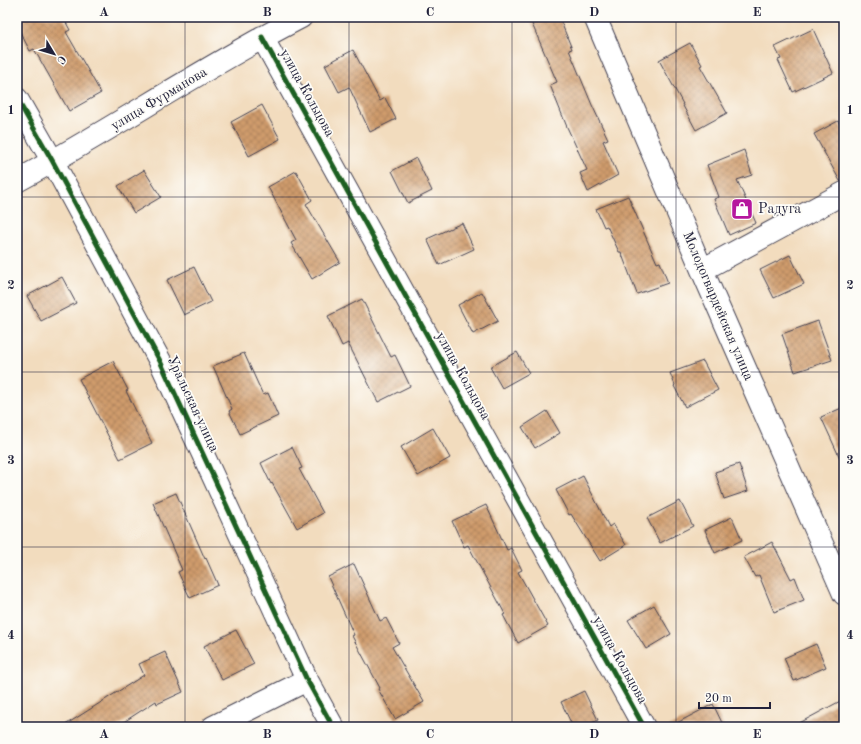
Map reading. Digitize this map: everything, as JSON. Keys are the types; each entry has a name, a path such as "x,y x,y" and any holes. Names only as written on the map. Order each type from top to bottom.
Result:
{"street":[{"name":"улица Фурманова","path":"17,182 262,37 301,17"},
{"name":"Молодогвардейская улица","path":"594,17 702,270 844,594"},
{"name":"улица Кольцова","path":"262,37 644,727"},
{"name":"Уральская улица","path":"17,98 160,360 307,680 333,727"},
{"path":"702,270 844,193"},
{"path":"213,727 307,680"}],"building":[{"path":"17,17 63,17 70,30 66,32 101,93 69,111 34,49 30,51 17,26"},
{"path":"529,17 559,17 572,49 569,50 608,139 603,141 618,175 588,192 580,173 587,170 550,85 557,82"},
{"path":"813,29 833,73 793,92 778,60 781,59 775,47"},
{"path":"690,43 702,65 700,66 727,113 696,130 659,60"},
{"path":"353,50 380,101 385,98 396,119 370,132 349,87 339,92 325,65"},
{"path":"262,105 280,139 249,156 231,122"},
{"path":"838,121 844,131 844,181 840,181 814,134"},
{"path":"744,150 752,175 737,180 756,223 729,235 714,199 719,197 707,165"},
{"path":"416,158 432,191 408,203 392,171"},
{"path":"144,170 161,197 134,213 118,186"},
{"path":"296,171 312,200 306,204 340,262 312,279 291,243 296,240 268,187"},
{"path":"628,196 657,263 660,262 668,283 637,294 621,252 619,252 607,226 604,227 596,209"},
{"path":"462,223 474,249 439,265 427,239"},
{"path":"790,255 804,284 774,298 760,270"},
{"path":"194,267 211,302 184,315 167,280"},
{"path":"62,277 76,303 41,321 27,296"},
{"path":"482,292 498,321 473,334 458,305"},
{"path":"362,299 391,357 395,355 410,386 378,402 348,343 342,346 328,316"},
{"path":"818,321 832,360 795,372 782,334"},
{"path":"517,352 529,373 502,388 490,367"},
{"path":"244,353 263,395 268,393 278,416 240,434 229,411 232,409 213,366"},
{"path":"113,361 152,443 120,459 79,379"},
{"path":"703,361 718,390 685,407 674,386 675,385 670,373"},
{"path":"844,407 844,467 821,417"},
{"path":"547,411 560,433 535,448 522,427"},
{"path":"433,428 450,458 418,476 401,447"},
{"path":"292,447 302,468 299,469 323,513 297,528 272,483 271,484 261,463"},
{"path":"739,464 748,491 724,499 715,472"},
{"path":"583,476 609,527 613,524 626,545 600,561 571,514 569,515 556,490"},
{"path":"176,493 218,585 190,598 178,572 182,570 153,503"},
{"path":"680,501 693,526 660,543 647,518"},
{"path":"486,505 507,550 511,548 522,570 518,572 548,626 518,643 503,615 505,614 468,545 464,547 452,521"},
{"path":"732,517 742,540 715,553 705,530"},
{"path":"772,542 791,579 795,577 804,600 774,612 759,575 755,577 744,557"},
{"path":"354,564 380,621 386,618 399,643 392,647 424,702 395,719 378,689 380,688 352,636 354,635 328,577"},
{"path":"654,605 671,634 646,649 628,620"},
{"path":"236,630 254,664 222,680 204,646"},
{"path":"816,644 826,667 794,681 784,658"},
{"path":"165,652 183,692 157,704 156,701 116,727 62,727 144,675 139,664"},
{"path":"584,691 598,720 584,727 573,727 561,702"},
{"path":"844,699 844,727 792,727"},
{"path":"713,704 724,727 669,727"}],"cycle path":[{"path":"262,37 644,727"},
{"path":"17,99 53,162 160,361 307,680 333,727"}],"place":[{"name":"Радуга","path":"742,209"}]}
